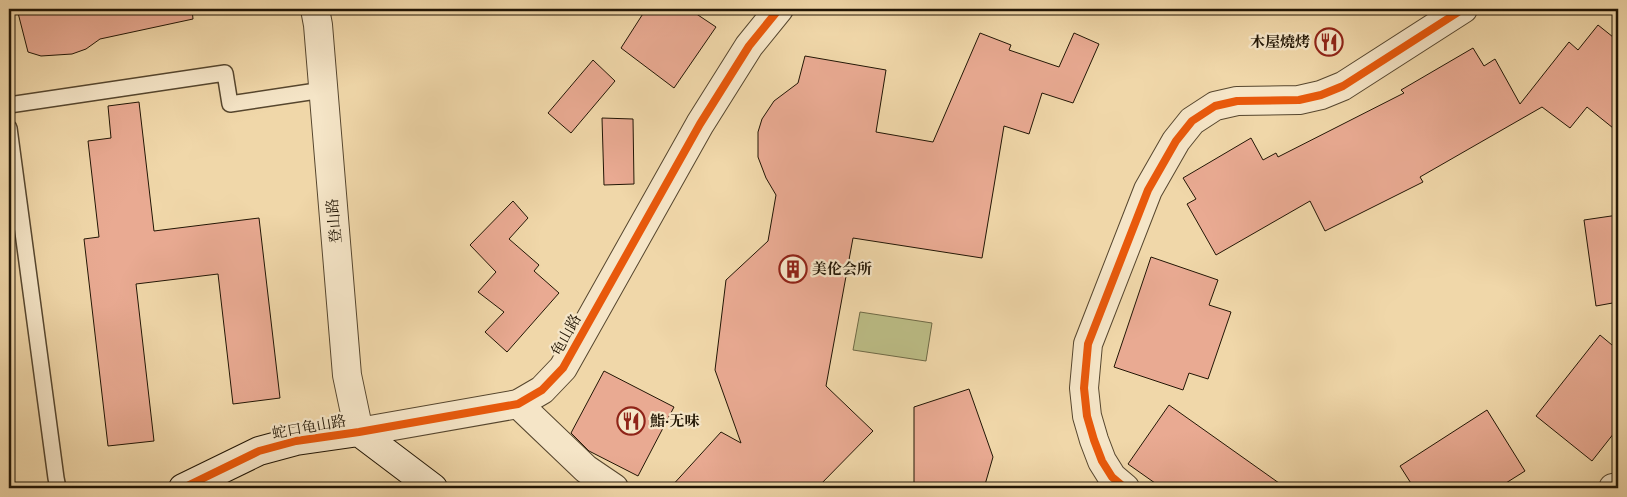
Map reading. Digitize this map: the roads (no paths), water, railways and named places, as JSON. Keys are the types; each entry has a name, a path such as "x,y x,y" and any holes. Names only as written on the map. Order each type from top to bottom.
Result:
{"street":[{"name":"登山路","path":"315,9 347,375 359,432"},
{"name":"龟山路","path":"359,432 518,404 542,390 564,368 700,124 749,46 779,9"},
{"path":"1125,488 1112,477 1102,461 1087,416 1084,388 1088,344 1148,190 1176,141 1192,121 1215,106 1237,102 1299,100 1321,95 1343,86 1463,9"},
{"path":"518,404 586,468 614,488"},
{"path":"359,432 432,488"},
{"name":"蛇口龟山路","path":"183,488 259,451 296,441 359,432"},
{"path":"1613,488 1618,487"}],"lane":[{"path":"9,105 225,73 230,104 323,90"},
{"path":"9,128 58,488"}],"place":[{"name":"木屋燒烤","path":"1329,42"},
{"name":"美伦会所","path":"793,269"},
{"name":"鮨·无味","path":"631,421"}]}
